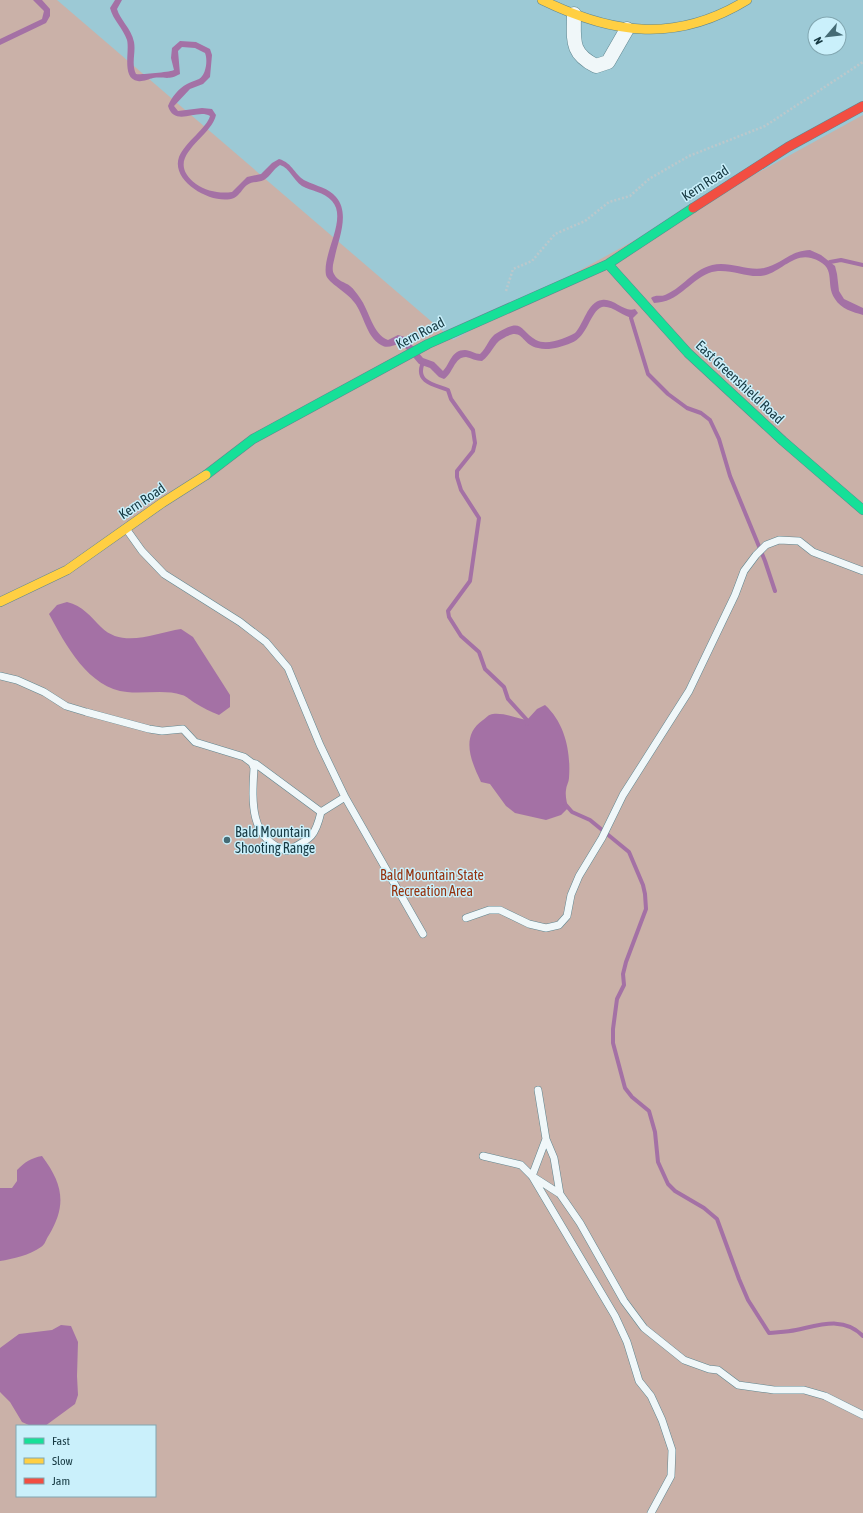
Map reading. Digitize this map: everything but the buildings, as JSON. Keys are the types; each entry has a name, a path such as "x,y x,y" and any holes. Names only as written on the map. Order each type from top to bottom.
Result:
{"street":[{"path":"542,0 574,14 627,29 662,29 688,25 713,18 747,0"},
{"path":"574,14 575,45 582,59 596,66 608,62 627,29"},
{"name":"Kern Road","path":"0,602 67,570 126,528 201,479 253,439 428,344 608,264 788,147 863,106"},
{"name":"East Greenshield Road","path":"608,264 688,353 783,441 863,510"}],"lane":[{"path":"126,528 142,551 164,574 240,622 266,642 288,668 320,745 345,797 423,934"},
{"path":"466,918 489,910 500,910 529,924 546,928 559,925 566,916 571,895 579,876 602,838 623,795 689,692 736,595 744,571 756,554 766,545 779,540 799,541 813,552 863,571"},
{"path":"0,676 17,680 44,692 66,706 86,712 149,729 183,729 195,742 244,757 256,764 321,812"},
{"path":"252,763 254,768 252,800 257,823 266,840 276,848 287,851 309,839 317,829 321,812 345,797"},
{"path":"538,1090 546,1138 554,1158 560,1194"},
{"path":"532,1176 546,1138"},
{"path":"483,1156 521,1165 532,1176 560,1194 580,1223 624,1301 644,1328 684,1360 709,1369 718,1370 738,1385 774,1390 804,1390 825,1396 863,1415"},
{"path":"532,1176 615,1316 627,1342 639,1381 651,1396 662,1420 672,1450 671,1476 651,1513"}],"path":[{"path":"513,269 532,261 555,234 585,221 609,202 630,196 648,179 689,156 756,130 774,121 863,62"}],"green space":[{"name":"Bald Mountain State Recreation Area","path":"0,0 57,0 453,340 863,115 863,1513 0,1513"}],"shaded area":[{"path":"33,0 42,0 50,9 50,16 46,23 0,45 0,39 42,19 44,11"},
{"path":"115,0 122,0 117,9 120,17 133,37 134,66 136,74 167,72 174,70 171,58 172,48 180,41 196,42 210,49 212,55 210,77 203,84 190,89 174,106 178,111 202,108 212,109 216,115 212,124 191,148 186,157 184,165 187,174 196,184 204,188 227,193 232,192 247,177 261,174 272,163 279,159 288,163 302,179 326,189 333,194 340,203 343,218 341,234 333,265 333,272 339,280 350,286 355,292 363,303 375,328 388,340 398,335 405,337 423,358 434,362 443,371 451,358 457,352 465,350 480,354 494,335 505,328 512,326 520,327 540,342 551,342 575,333 589,309 597,302 602,300 611,301 627,309 635,309 638,313 633,318 625,316 614,309 602,307 594,313 585,330 577,340 554,348 538,348 532,346 518,335 509,335 499,341 488,356 482,361 466,357 459,360 444,379 439,377 430,368 419,364 402,344 396,344 389,347 381,345 372,337 351,298 327,278 326,266 336,227 337,217 336,208 329,198 302,186 296,181 289,171 280,165 264,180 249,184 236,197 226,200 205,195 187,183 181,175 178,166 179,157 186,146 205,125 210,116 199,114 181,117 176,116 171,112 168,106 173,97 181,88 201,77 206,67 205,53 195,48 182,47 178,51 180,74 169,78 153,78 141,81 133,79 128,70 127,64 127,40 110,8"},
{"path":"810,250 821,255 835,266 839,291 844,299 863,308 863,315 848,310 840,305 832,293 828,270 820,261 805,257 793,260 766,275 752,276 716,271 709,273 695,281 677,295 663,302 654,303 651,298 665,295 679,287 698,272 712,265 726,264 759,269 776,264 796,253"},
{"path":"67,602 78,606 110,634 119,637 140,638 181,629 193,637 230,695 230,707 219,715 193,702 186,696 175,693 127,692 113,689 101,683 80,663 49,614 57,605"},
{"path":"545,705 552,712 562,729 568,748 569,758 569,780 566,787 568,808 561,815 546,820 515,813 506,806 490,784 481,782 471,757 470,749 472,733 476,726 489,715 502,714 527,720 537,709"},
{"path":"42,1156 54,1176 60,1195 60,1204 55,1224 42,1246 37,1250 16,1258 0,1261 0,1188 12,1188 17,1181 17,1170 28,1161"},
{"path":"61,1325 71,1326 78,1342 78,1395 75,1404 46,1425 29,1425 22,1422 10,1402 0,1392 0,1348 19,1334 52,1330"}],"waterway":[{"path":"830,262 841,260 863,265"},
{"path":"631,318 648,374 668,394 687,408 701,413 710,420 719,439 730,476 765,561 775,591"},
{"path":"422,365 421,371 424,380 448,390 451,399 473,430 475,443 473,451 457,471 457,477 461,490 479,518 470,581 448,611 449,617 461,636 479,652 485,669 504,687 508,699 527,720 527,724"},
{"path":"565,804 572,812 590,820 629,852 643,885 646,909 623,974 624,985 617,999 613,1029 613,1043 625,1088 632,1097 649,1111 655,1132 658,1162 668,1184 675,1191 704,1208 717,1219 748,1300 769,1333 789,1331 823,1324 840,1324 856,1330 863,1336"}],"traffic: fast":[{"path":"206,475 253,439 428,344 608,264 693,208"},
{"path":"608,264 688,353 783,441 863,510"}],"traffic: slow":[{"path":"542,0 569,12 595,21 620,27 645,29 670,28 696,23 721,14 747,0"},
{"path":"0,602 67,570 162,503 206,475"}],"traffic: jam":[{"path":"693,208 788,147 863,106"}],"place":[{"name":"Bald Mountain Shooting Range","path":"227,840"}]}
